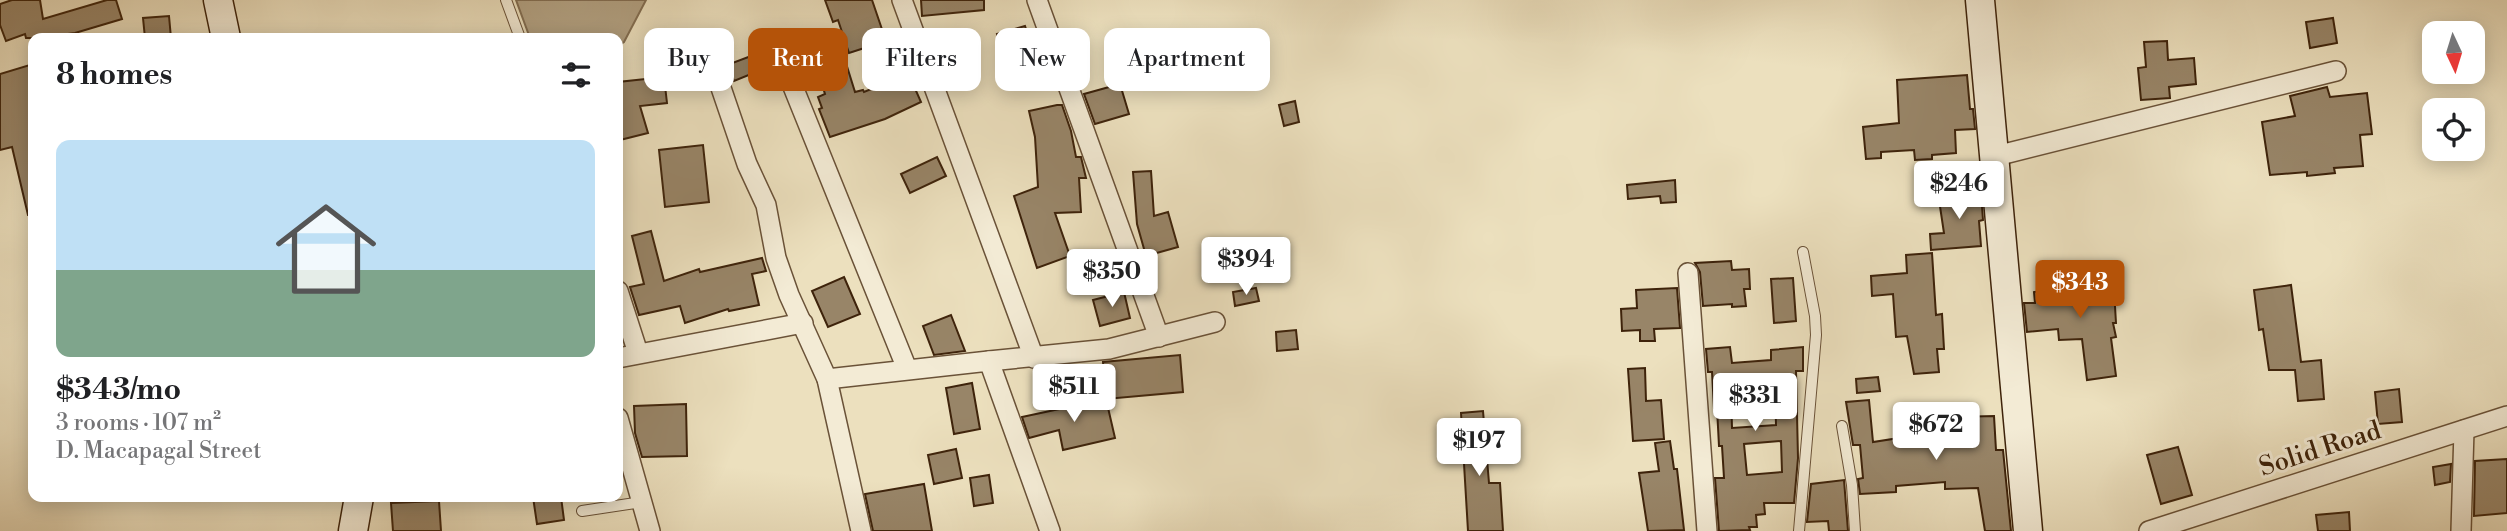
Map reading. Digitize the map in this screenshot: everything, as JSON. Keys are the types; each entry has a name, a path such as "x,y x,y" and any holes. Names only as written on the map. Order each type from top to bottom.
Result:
{"street":[{"path":"218,0 225,33"},
{"path":"902,0 1034,358"},
{"path":"1037,0 1159,337"},
{"path":"1980,0 1992,157 2028,531"},
{"path":"1992,157 2336,71"},
{"path":"722,91 747,164 766,205 776,258 789,295 827,379 861,531"},
{"path":"795,91 907,369"},
{"path":"1688,273 1707,531"},
{"path":"623,306 638,353"},
{"path":"827,379 1108,349 1215,322"},
{"path":"623,357 803,323"},
{"path":"989,361 1050,531"},
{"name":"Solid Road","path":"2149,531 2507,416"},
{"path":"2461,531 2464,430"},
{"path":"623,435 650,531"},
{"path":"353,531 358,502"}],"lane":[{"path":"506,0 518,33"},
{"path":"1799,531 1816,335 1815,316 1802,252"},
{"path":"1842,426 1852,485 1856,531"},
{"path":"582,511 643,502"}],"shaded area":[{"path":"516,0 646,0 623,43 623,33 528,33"}],"building":[{"path":"12,0 40,0 43,19 107,0 116,0 122,19 75,33 28,33 28,38 25,34 6,41 0,25 0,4"},
{"path":"825,0 872,0 882,28 862,28 862,49 849,53 848,28 841,28 838,20 833,22"},
{"path":"921,0 984,0 984,10 922,16"},
{"path":"169,16 171,33 144,33 143,18"},
{"path":"2333,18 2337,43 2310,48 2306,22"},
{"path":"2167,41 2168,60 2194,58 2196,84 2169,87 2170,98 2141,100 2138,68 2146,67 2144,42"},
{"path":"748,57 748,75 734,81 734,62"},
{"path":"28,66 28,215 12,147 0,150 0,74"},
{"path":"848,70 855,92 916,91 921,102 885,119 830,137 819,109 822,108 818,97 825,94 824,91 848,91"},
{"path":"1967,75 1975,129 1955,130 1956,153 1915,160 1914,150 1881,152 1881,158 1866,159 1863,127 1899,123 1897,80"},
{"path":"644,79 644,91 666,91 667,103 640,106 648,133 623,139 623,81"},
{"path":"2327,87 2330,97 2367,93 2372,134 2360,135 2363,166 2334,168 2335,173 2307,176 2307,172 2270,175 2262,122 2295,116 2290,96"},
{"path":"1104,88 1104,91 1122,91 1129,114 1095,124 1084,94"},
{"path":"1295,101 1299,122 1284,126 1279,105"},
{"path":"1062,105 1076,157 1081,157 1086,178 1079,178 1081,212 1055,213 1070,256 1037,268 1014,196 1038,187 1035,137 1029,111"},
{"path":"703,145 709,202 665,207 659,150"},
{"path":"937,157 946,176 910,193 901,174"},
{"path":"1151,171 1154,216 1168,212 1178,247 1146,256 1137,224 1133,172"},
{"path":"1675,180 1676,202 1661,203 1660,196 1628,199 1627,185"},
{"path":"1964,190 1965,194 1981,193 1981,246 1931,250 1930,234 1944,233 1938,193"},
{"path":"651,231 664,281 699,269 700,272 762,258 766,271 752,274 759,305 729,311 728,309 685,323 680,306 639,315 630,287 644,284 632,236"},
{"path":"1932,253 1936,315 1942,314 1944,349 1937,349 1939,372 1914,374 1907,336 1896,337 1893,294 1872,296 1871,276 1907,273 1906,255"},
{"path":"1731,261 1732,270 1749,269 1750,289 1744,289 1746,306 1703,306 1700,272 1695,263"},
{"path":"2113,273 2116,323 2113,323 2116,337 2111,338 2116,376 2087,380 2082,339 2059,340 2058,329 2027,332 2024,303 2035,303 2034,292 2092,284 2091,275"},
{"path":"844,277 860,314 828,327 812,291"},
{"path":"1793,278 1796,321 1774,323 1771,279"},
{"path":"2291,285 2301,362 2321,360 2324,399 2298,401 2295,370 2269,370 2263,329 2259,330 2254,290"},
{"path":"1256,288 1259,301 1235,306 1233,292"},
{"path":"1677,288 1680,328 1654,329 1655,341 1640,341 1640,330 1622,331 1621,309 1637,308 1636,290"},
{"path":"1124,292 1130,318 1100,326 1093,300"},
{"path":"951,315 965,351 934,355 923,326"},
{"path":"1296,330 1298,349 1277,351 1276,332"},
{"path":"1730,347 1732,363 1771,360 1771,350 1803,347 1803,371 1796,371 1798,458 1794,503 1764,503 1765,514 1756,515 1757,527 1749,527 1750,530 1719,531 1715,478 1724,478 1722,446 1719,446 1717,408 1714,408 1712,372 1708,372 1706,349","holes":["1775,390 1776,425 1732,428 1731,392","1781,441 1782,472 1747,475 1744,444"]},
{"path":"1180,355 1183,392 1106,399 1103,362"},
{"path":"1645,368 1646,401 1661,400 1664,439 1633,441 1628,369"},
{"path":"1878,377 1880,391 1857,393 1856,379"},
{"path":"972,383 980,429 954,434 946,388"},
{"path":"2399,389 2402,422 2378,424 2375,392"},
{"path":"1106,399 1115,438 1063,450 1059,430 1029,438 1022,417"},
{"path":"1869,400 1873,442 1912,436 1912,440 1938,437 1938,432 1953,431 1953,417 1994,416 1996,450 2003,450 2011,531 1985,531 1978,488 1945,489 1945,482 1896,486 1896,492 1860,494 1858,479 1863,478 1860,445 1853,445 1846,402"},
{"path":"686,404 687,456 642,457 635,433 634,406"},
{"path":"1483,411 1489,483 1500,483 1503,531 1468,531 1461,413"},
{"path":"1670,441 1674,469 1677,469 1684,530 1648,531 1639,473 1659,471 1655,443"},
{"path":"2178,447 2192,495 2161,504 2147,455"},
{"path":"956,449 962,478 934,484 928,455"},
{"path":"2507,459 2507,513 2474,516 2475,461"},
{"path":"2451,464 2450,482 2435,485 2433,467"},
{"path":"989,475 993,503 974,506 970,478"},
{"path":"1844,480 1848,531 1829,531 1828,521 1807,522 1811,484"},
{"path":"924,484 932,531 873,531 865,494"},
{"path":"439,502 441,531 393,531 391,503"},
{"path":"534,502 562,502 564,520 537,524"},
{"path":"2349,512 2350,531 2318,531 2316,515"}]}
